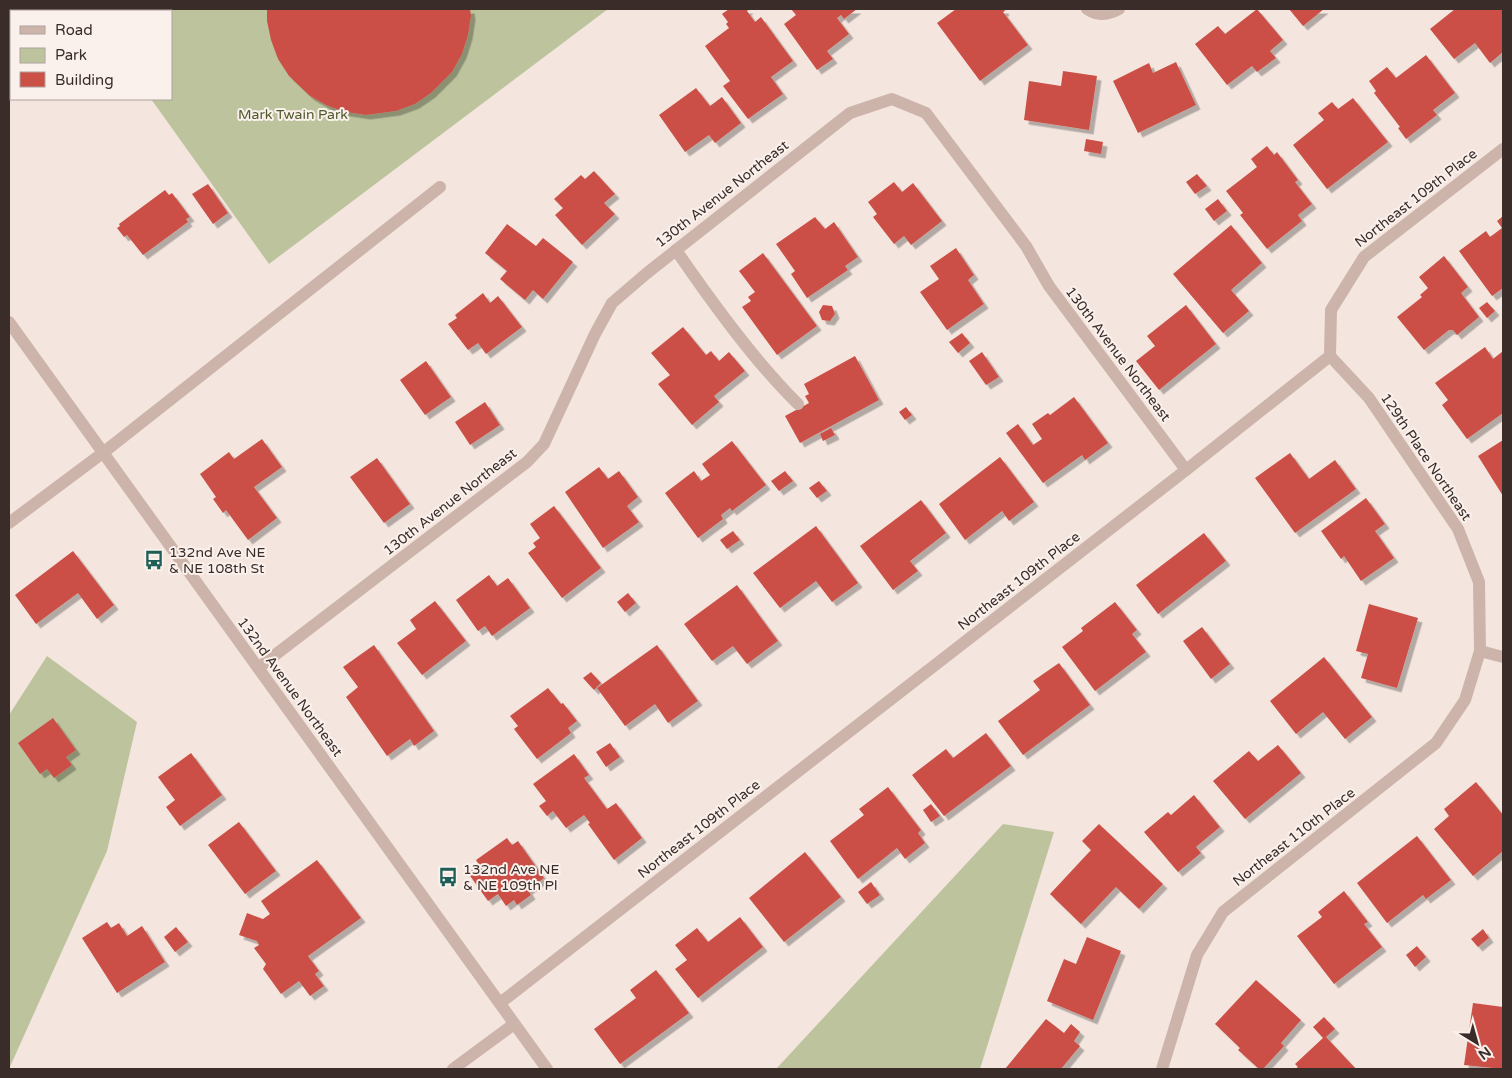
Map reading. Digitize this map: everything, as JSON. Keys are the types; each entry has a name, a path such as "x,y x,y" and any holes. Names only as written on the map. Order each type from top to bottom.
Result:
{"street":[{"path":"1087,9 1096,14 1103,15 1119,9"},
{"name":"130th Avenue Northeast","path":"258,668 527,462 544,444 595,334 612,303 646,273 850,113 892,99 926,113 1026,246 1049,286 1186,470"},
{"name":"Northeast 109th Place","path":"500,1003 1330,356 1331,310 1364,257 1503,149"},
{"path":"9,523 104,452 440,187"},
{"path":"676,250 696,279 763,365 798,404"},
{"name":"132nd Avenue Northeast","path":"9,322 547,1069"},
{"name":"129th Place Northeast","path":"1330,356 1370,398 1458,529 1479,582 1480,651"},
{"path":"1480,651 1503,658"},
{"name":"Northeast 110th Place","path":"1162,1069 1197,955 1223,912 1436,744 1465,700 1480,651"},
{"path":"453,1069 514,1024"}],"green space":[{"name":"Mark Twain Park","path":"608,9 269,264 152,100 172,100 172,10 88,10"},
{"path":"47,656 137,722 107,851 9,1069 9,715"},
{"path":"1003,824 1054,832 980,1069 776,1069"}],"building":[{"path":"48,9 49,10 24,10"},
{"path":"267,9 470,9 471,16 462,54 452,72 431,93 415,104 396,111 366,115 346,112 328,106 310,96 289,76 278,59 271,40 267,21"},
{"path":"729,9 749,9 747,11 755,22 761,17 793,61 771,77 783,94 748,119 723,86 730,81 705,46 729,28 726,24 728,22 722,14"},
{"path":"791,9 857,9 844,19 841,15 837,18 849,34 827,51 833,59 817,70 784,24 796,15"},
{"path":"956,9 1004,9 1005,11 1003,12 1028,45 980,81 937,23"},
{"path":"1257,9 1283,40 1270,51 1276,58 1257,72 1252,66 1227,85 1195,44 1218,26 1225,34"},
{"path":"1289,9 1324,9 1303,26"},
{"path":"1455,9 1503,9 1503,52 1490,63 1475,43 1454,59 1430,29"},
{"path":"1426,55 1455,93 1433,110 1437,115 1406,139 1398,128 1400,127 1374,93 1376,91 1369,81 1387,67 1396,78"},
{"path":"1176,62 1196,105 1138,133 1113,81 1149,63 1153,73"},
{"path":"1063,71 1097,76 1089,130 1024,120 1029,81 1061,86"},
{"path":"696,88 710,106 722,97 741,123 715,143 709,135 685,152 659,115"},
{"path":"1353,98 1388,142 1327,189 1293,145 1324,120 1318,113 1332,102 1338,109"},
{"path":"1086,139 1103,142 1101,154 1084,151"},
{"path":"1267,146 1274,155 1277,152 1298,180 1295,182 1312,204 1298,215 1302,221 1267,249 1240,215 1243,213 1226,191 1257,167 1251,159"},
{"path":"594,171 615,194 604,203 615,214 582,245 555,215 563,208 554,199 581,175 585,179"},
{"path":"1197,174 1207,186 1195,194 1186,182"},
{"path":"894,182 902,192 913,183 942,221 911,245 904,236 894,244 873,217 877,214 868,202"},
{"path":"208,184 228,213 213,224 192,194"},
{"path":"165,190 169,195 172,193 190,217 186,219 188,222 143,255 127,235 124,237 117,228 120,226 119,224"},
{"path":"1218,199 1227,211 1214,221 1205,209"},
{"path":"1503,216 1503,288 1492,296 1459,251 1486,231 1490,237 1502,228 1497,221"},
{"path":"815,217 825,229 834,222 858,257 845,266 848,270 807,298 791,274 795,271 776,244"},
{"path":"507,224 536,246 543,238 573,262 543,299 533,290 525,300 500,279 507,271 485,253"},
{"path":"1231,225 1262,263 1231,290 1249,311 1223,333 1173,274"},
{"path":"956,248 974,275 968,280 984,304 947,330 920,292 939,279 930,266"},
{"path":"763,253 817,326 777,355 742,307 751,301 748,297 755,292 739,271"},
{"path":"1444,256 1468,287 1461,293 1479,317 1457,335 1453,330 1449,330 1424,350 1397,317 1422,297 1420,295 1428,288 1419,277"},
{"path":"483,293 490,303 498,296 522,327 486,354 478,343 468,350 448,324 457,318 455,315"},
{"path":"1487,302 1495,311 1487,318 1479,308"},
{"path":"823,305 832,306 835,314 830,321 822,320 819,312"},
{"path":"1186,305 1216,344 1159,390 1136,361 1155,346 1147,336"},
{"path":"683,327 706,355 711,351 719,361 729,352 745,371 714,396 719,402 692,425 658,384 670,375 651,353"},
{"path":"962,333 970,343 958,353 949,342"},
{"path":"1485,347 1493,359 1503,351 1503,413 1467,439 1442,405 1448,400 1435,383"},
{"path":"982,352 999,377 986,385 969,361"},
{"path":"855,356 879,400 800,443 785,416 809,403 805,396 809,394 804,384"},
{"path":"426,361 451,397 425,415 400,380"},
{"path":"1074,397 1108,443 1085,460 1082,455 1043,483 1006,433 1018,424 1033,445 1042,439 1032,424 1048,413 1050,415"},
{"path":"485,402 500,425 470,445 455,422"},
{"path":"906,407 912,415 905,420 899,412"},
{"path":"831,428 835,435 823,441 820,434"},
{"path":"262,439 282,467 254,487 277,518 248,540 226,510 223,513 213,499 216,497 200,474 229,452 234,459"},
{"path":"1503,440 1503,496 1478,456"},
{"path":"732,441 766,485 732,511 730,508 721,515 723,519 698,538 665,493 694,471 701,481 710,475 702,464"},
{"path":"1290,453 1309,479 1335,460 1356,489 1295,533 1255,478"},
{"path":"1000,457 1034,502 1009,521 1002,511 965,540 939,504"},
{"path":"377,458 410,504 384,523 350,477"},
{"path":"599,467 608,479 619,471 638,497 627,506 639,522 603,548 565,492"},
{"path":"785,471 793,481 779,491 771,481"},
{"path":"819,481 827,491 817,498 809,488"},
{"path":"1366,498 1385,524 1375,531 1394,558 1361,581 1344,556 1341,559 1321,531"},
{"path":"921,500 946,533 910,561 918,571 893,590 860,546"},
{"path":"554,506 601,568 562,598 528,553 536,547 533,543 540,538 530,524"},
{"path":"816,526 858,583 832,602 816,581 780,608 753,573"},
{"path":"733,531 740,540 727,549 720,540"},
{"path":"1204,533 1226,561 1158,614 1136,585"},
{"path":"73,551 114,605 97,619 78,593 36,624 15,595"},
{"path":"489,575 497,586 508,578 530,608 492,636 485,626 478,631 456,600"},
{"path":"737,585 778,641 747,664 733,646 712,661 684,624"},
{"path":"628,593 636,603 625,612 617,602"},
{"path":"435,601 466,641 422,675 397,643 416,629 410,620"},
{"path":"1115,602 1137,630 1132,634 1146,652 1095,691 1062,647 1083,631 1081,628"},
{"path":"1369,604 1418,618 1397,688 1361,678 1368,654 1356,651"},
{"path":"1202,627 1230,664 1211,679 1183,641"},
{"path":"374,645 434,731 414,746 410,739 387,756 346,697 358,687 343,667"},
{"path":"657,645 698,701 668,723 655,704 625,726 597,688"},
{"path":"1324,657 1372,717 1345,739 1323,712 1296,734 1270,701"},
{"path":"1059,663 1090,705 1023,755 998,721 1040,690 1033,681"},
{"path":"591,672 601,683 594,690 583,678"},
{"path":"548,688 577,721 568,728 571,733 537,759 514,729 518,726 510,716"},
{"path":"53,718 76,750 66,757 72,765 54,778 47,769 40,774 18,743"},
{"path":"986,733 1011,766 944,816 912,775 946,749 953,758"},
{"path":"610,743 620,757 606,767 596,752"},
{"path":"1278,745 1301,773 1245,819 1213,781 1249,751 1258,761"},
{"path":"191,753 222,795 180,826 166,807 175,800 158,777"},
{"path":"574,754 589,775 584,778 607,809 616,803 642,838 614,860 588,824 590,823 584,815 566,828 553,811 547,816 539,806 546,801 533,784"},
{"path":"1476,782 1503,815 1503,851 1473,876 1434,829 1449,816 1444,809"},
{"path":"888,787 921,830 918,833 925,843 905,859 897,848 858,879 830,841 864,815 859,809"},
{"path":"1194,795 1220,827 1196,847 1201,853 1178,872 1144,832 1168,812 1171,815"},
{"path":"931,804 940,816 931,822 923,810"},
{"path":"239,822 276,871 245,894 208,845"},
{"path":"1099,824 1163,884 1139,909 1116,887 1081,924 1050,894 1091,850 1082,841"},
{"path":"1417,836 1451,880 1426,899 1423,895 1387,923 1357,883"},
{"path":"507,838 512,845 518,841 544,878 528,890 531,895 517,905 514,900 506,906 498,894 488,901 468,873 479,865 476,860"},
{"path":"805,852 841,897 784,942 749,898"},
{"path":"317,860 361,918 308,956 319,971 315,974 324,986 310,996 299,981 281,994 263,969 266,964 254,948 259,945 257,941 239,935 247,913 263,919 270,914 261,901"},
{"path":"871,882 880,895 867,904 858,892"},
{"path":"1344,891 1368,922 1364,924 1382,947 1334,984 1297,936 1322,917 1318,912"},
{"path":"740,917 763,947 698,998 675,969 687,960 675,945 697,928 708,942"},
{"path":"107,922 111,928 119,923 127,936 142,926 165,962 117,993 82,938"},
{"path":"176,927 188,942 175,952 164,937"},
{"path":"1483,929 1489,938 1478,947 1471,939"},
{"path":"1087,937 1121,951 1093,1020 1047,1001 1064,959 1076,964"},
{"path":"1417,946 1426,957 1415,967 1406,955"},
{"path":"656,970 689,1013 620,1064 594,1029 636,998 630,990"},
{"path":"1256,980 1301,1020 1281,1043 1284,1046 1263,1069 1259,1069 1238,1050 1240,1048 1215,1024"},
{"path":"1473,1003 1503,1007 1503,1069 1464,1065"},
{"path":"1324,1017 1335,1029 1326,1037 1356,1069 1295,1069 1298,1067 1295,1064 1323,1038 1313,1027"},
{"path":"1046,1019 1064,1033 1071,1024 1080,1032 1074,1041 1080,1046 1061,1069 1005,1069"}],"place":[{"name":"132nd Ave NE & NE 108th St","path":"154,560"},
{"name":"132nd Ave NE & NE 109th Pl","path":"448,877"}]}
